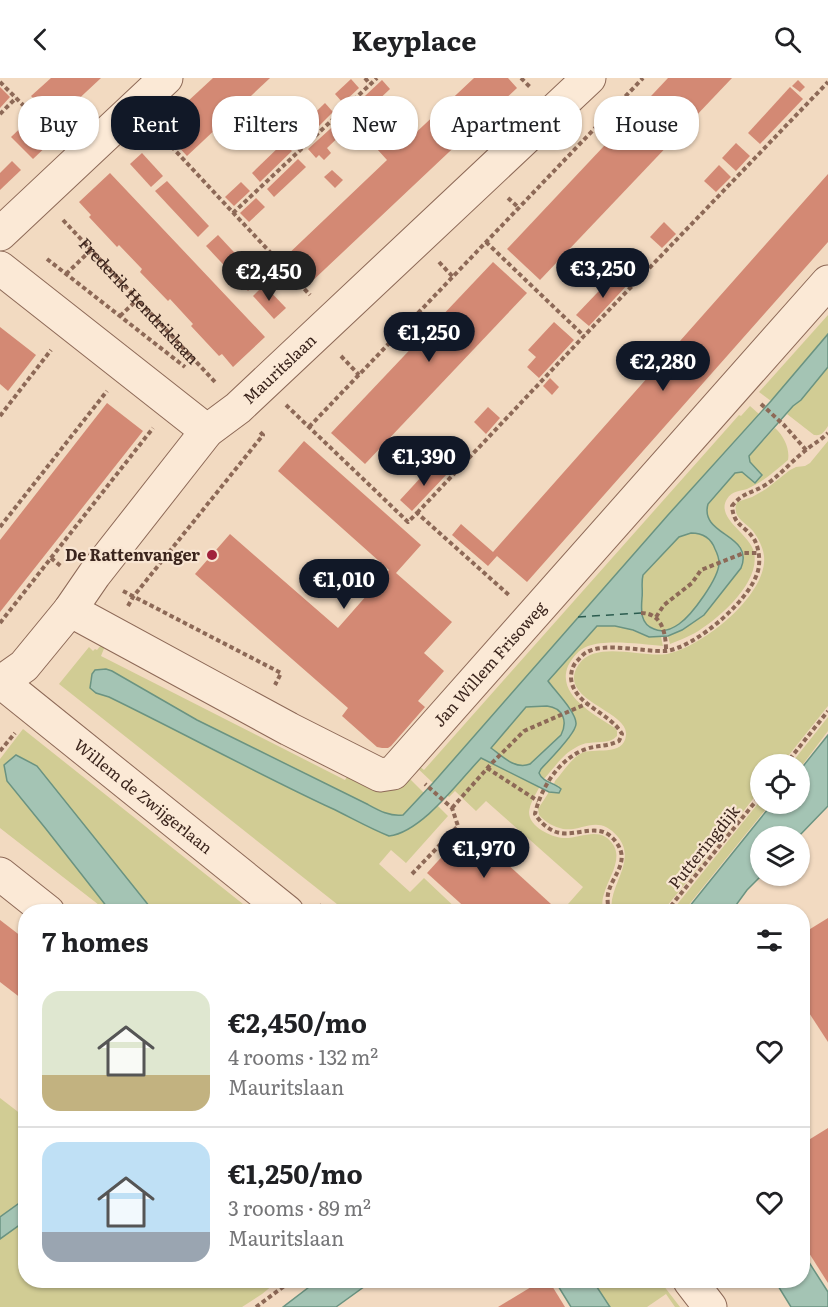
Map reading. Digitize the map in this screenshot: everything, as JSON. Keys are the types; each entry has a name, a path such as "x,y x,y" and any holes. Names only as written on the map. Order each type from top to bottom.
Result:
{"street":[{"path":"147,96 166,78"},
{"name":"Mauritslaan","path":"0,682 24,666 70,610 94,575 207,431 238,408 264,384 589,78"},
{"path":"0,234 111,129"},
{"path":"0,268 207,431"},
{"name":"Jan Willem Frisoweg","path":"70,610 289,729 380,775 393,773 828,282"},
{"name":"Willem de Zwijgerlaan","path":"0,682 277,904"},
{"path":"0,874 38,904"},
{"path":"695,1288 710,1307"}],"path":[{"path":"365,78 370,84"},
{"path":"233,213 377,78"},
{"path":"309,427 643,78"},
{"path":"0,82 77,160"},
{"path":"264,384 408,522 828,82"},
{"path":"0,114 16,97"},
{"path":"175,150 333,319"},
{"name":"Frederik Hendriklaan","path":"40,196 263,435 133,597"},
{"path":"486,242 584,336"},
{"path":"66,274 91,250"},
{"path":"47,259 185,368"},
{"path":"120,316 137,300"},
{"path":"0,416 72,325"},
{"path":"0,527 126,368"},
{"path":"760,403 806,450"},
{"path":"0,623 172,404"},
{"path":"609,904 608,893 621,865 621,852 615,840 602,831 596,830 559,833 541,823 535,814 538,801 550,779 570,758 589,748 609,746 619,741 622,734 618,728 587,704 576,691 571,678 573,665 587,652 606,647 666,651 690,642 713,627 731,610 754,582 759,567 759,553 754,539 737,523 733,516 732,506 739,497 766,485 828,433"},
{"path":"417,513 533,616"},
{"path":"656,617 664,605 692,583 701,570 744,553 759,553"},
{"path":"94,575 281,673 261,714"},
{"path":"113,633 133,597"},
{"path":"641,613 650,613 656,617 663,628 666,651"},
{"path":"452,808 524,730 587,704"},
{"path":"794,754 828,711"},
{"path":"489,766 538,801"},
{"path":"412,874 458,826 452,808 423,782"},
{"name":"Putteringdijk","path":"672,904 750,808"},
{"path":"256,1307 282,1288"}],"shaded area":[{"path":"828,315 828,334 771,401 759,392"},
{"path":"828,334 828,367 749,456 750,462 762,475 755,483 742,472 735,473 708,504 707,515 711,523 734,541 743,557 741,568 704,615 682,630 668,636 649,637 615,626 597,626 548,681 569,708 576,724 567,741 539,773 543,779 561,789 559,793 549,792 481,758 427,816 402,832 389,836 109,697 96,693 90,688 92,674 95,670 112,671 197,720 375,809 389,814 403,815","holes":["691,533 703,535 709,539 716,551 719,563 715,578 691,613 676,626 661,631 649,627 642,616 643,575 679,537","547,706 557,709 563,716 563,730 561,735 530,764 514,764 491,748 526,707"]},
{"path":"828,367 828,426 821,434 814,435 787,414"},
{"path":"750,406 759,414 433,783 413,764 414,762 424,770 739,415 741,416"},
{"path":"775,428 786,443 788,460 758,483 731,494 725,506 729,519 751,545 754,552 751,576 736,599 715,619 695,633 670,644 668,636 682,630 704,615 741,568 741,547 711,522 707,510 708,504 735,473 742,472 755,482 761,475 749,462 749,456"},
{"path":"828,441 828,706 790,754 750,754 750,803 717,845 713,842 705,852 708,856 669,904 612,904 625,856 618,837 604,826 590,825 570,829 556,827 541,818 538,809 549,792 559,793 559,786 554,784 555,781 576,757 586,752 620,747 626,735 624,726 616,718 594,704 576,687 574,676 579,664 587,657 608,651 667,654 697,641 730,617 755,587 762,571 764,556 755,534 737,515 737,502 766,489 790,470 805,466"},
{"path":"691,533 703,535 709,539 716,551 719,563 715,578 691,613 676,626 661,631 649,627 642,616 643,575 679,537"},
{"path":"609,625 626,628 649,637 661,637 663,646 604,643 588,646 576,654 568,666 567,686 572,695 588,710 615,728 617,736 608,741 586,743 577,747 562,758 544,779 539,773 574,716 548,681 597,626"},
{"path":"102,644 105,646 101,656 345,780 351,770 405,774 424,793 403,815 385,813 197,720 112,671 98,670 91,678 90,688 96,693 183,733 381,832 425,818 437,805 448,816 406,863 391,850 379,864 410,892 424,878 452,904 337,904 59,684 89,647 93,651"},
{"path":"552,706 562,714 563,731 530,764 514,764 490,748 526,707"},
{"path":"828,717 828,731 810,755 799,754"},
{"path":"23,729 243,904 148,904 37,767 16,755 7,781 105,904 98,904 0,828 0,759"},
{"path":"828,735 828,806 809,826 754,826 764,814 810,814 810,758"},
{"path":"16,755 37,766 148,904 105,904 7,781 4,765"},
{"path":"481,758 540,786 529,812 537,827 553,836 563,838 597,834 609,839 614,846 616,858 602,904 568,904 583,887 486,801 476,811 455,791 449,797 447,795"},
{"path":"750,813 762,814 750,826 689,904 677,904"},
{"path":"750,831 751,886 737,904 691,904"},
{"path":"0,1098 18,1112 18,1204 0,1217"},
{"path":"18,1204 18,1226 0,1239 0,1217"},
{"path":"18,1226 18,1288 269,1288 242,1307 0,1307 0,1239"},
{"path":"810,1264 828,1292 828,1307 791,1307 779,1288 810,1288"},
{"path":"308,1288 362,1288 336,1307 283,1307"},
{"path":"559,1288 598,1288 610,1307 571,1307"},
{"path":"598,1288 665,1288 680,1307 675,1307 666,1294 647,1307 610,1307"}],"building":[{"path":"51,78 101,78 82,96 31,96"},
{"path":"213,78 270,78 251,96 212,96 212,133 200,144 200,96 194,96"},
{"path":"474,78 508,78 517,88 509,96 455,96"},
{"path":"668,78 732,78 699,113 699,96 651,96"},
{"path":"351,79 359,88 350,96 335,94"},
{"path":"382,80 390,89 383,96 365,96"},
{"path":"798,80 805,87 800,92 792,86"},
{"path":"0,87 10,97 0,108"},
{"path":"790,87 803,99 760,144 748,133"},
{"path":"325,103 331,110 331,114 319,126 319,109"},
{"path":"430,119 430,150 451,150 308,285 283,259 387,160 378,150 418,150 418,131"},
{"path":"331,128 331,144 327,148 331,153 324,160 319,155 316,158 309,150 319,150 319,139"},
{"path":"18,130 18,144 11,137"},
{"path":"736,143 750,156 736,171 722,158"},
{"path":"24,150 42,150 33,159"},
{"path":"181,150 193,150 187,156"},
{"path":"276,150 292,151 260,182 252,173"},
{"path":"600,150 664,150 540,280 507,249"},
{"path":"142,153 163,176 151,187 130,164"},
{"path":"298,159 306,167 274,197 267,189"},
{"path":"12,161 21,170 0,190 0,173"},
{"path":"719,165 731,177 716,192 704,181"},
{"path":"332,170 343,180 335,188 324,177"},
{"path":"110,173 265,337 233,367 222,354 219,356 191,326 193,324 170,299 168,301 140,272 142,269 119,245 117,247 89,217 91,215 79,202"},
{"path":"828,174 828,242 527,582 497,556 488,566 452,535 461,524 493,552"},
{"path":"167,181 209,226 198,237 155,191"},
{"path":"241,182 250,191 234,206 225,197"},
{"path":"256,198 265,207 249,222 240,213"},
{"path":"664,222 676,234 662,248 650,237"},
{"path":"218,235 260,280 248,291 206,246"},
{"path":"493,262 527,293 365,464 331,433"},
{"path":"618,271 630,282 589,326 576,315"},
{"path":"264,285 286,308 274,319 253,296"},
{"path":"554,322 574,340 539,378 527,367 536,357 528,350"},
{"path":"0,327 36,355 8,391 0,384"},
{"path":"550,378 559,387 552,395 543,386"},
{"path":"107,403 143,431 0,612 0,540"},
{"path":"488,407 500,418 486,434 474,422"},
{"path":"304,441 421,545 396,573 452,622 424,653 444,671 418,701 425,707 388,748 377,747 342,716 348,708 195,574 230,534 338,628 389,570 278,471"},
{"path":"435,462 447,474 412,511 400,500"},
{"path":"468,828 551,904 461,904 427,873"},
{"path":"828,918 828,1042 810,1014 810,929"},
{"path":"0,920 18,934 18,996 0,982"},
{"path":"828,1128 828,1283 810,1255 810,1139"},
{"path":"529,1288 553,1288 565,1307 498,1307"}],"ferry route":[{"path":"578,617 641,613"}],"place":[{"name":"De Rattenvanger","path":"212,555"}]}
